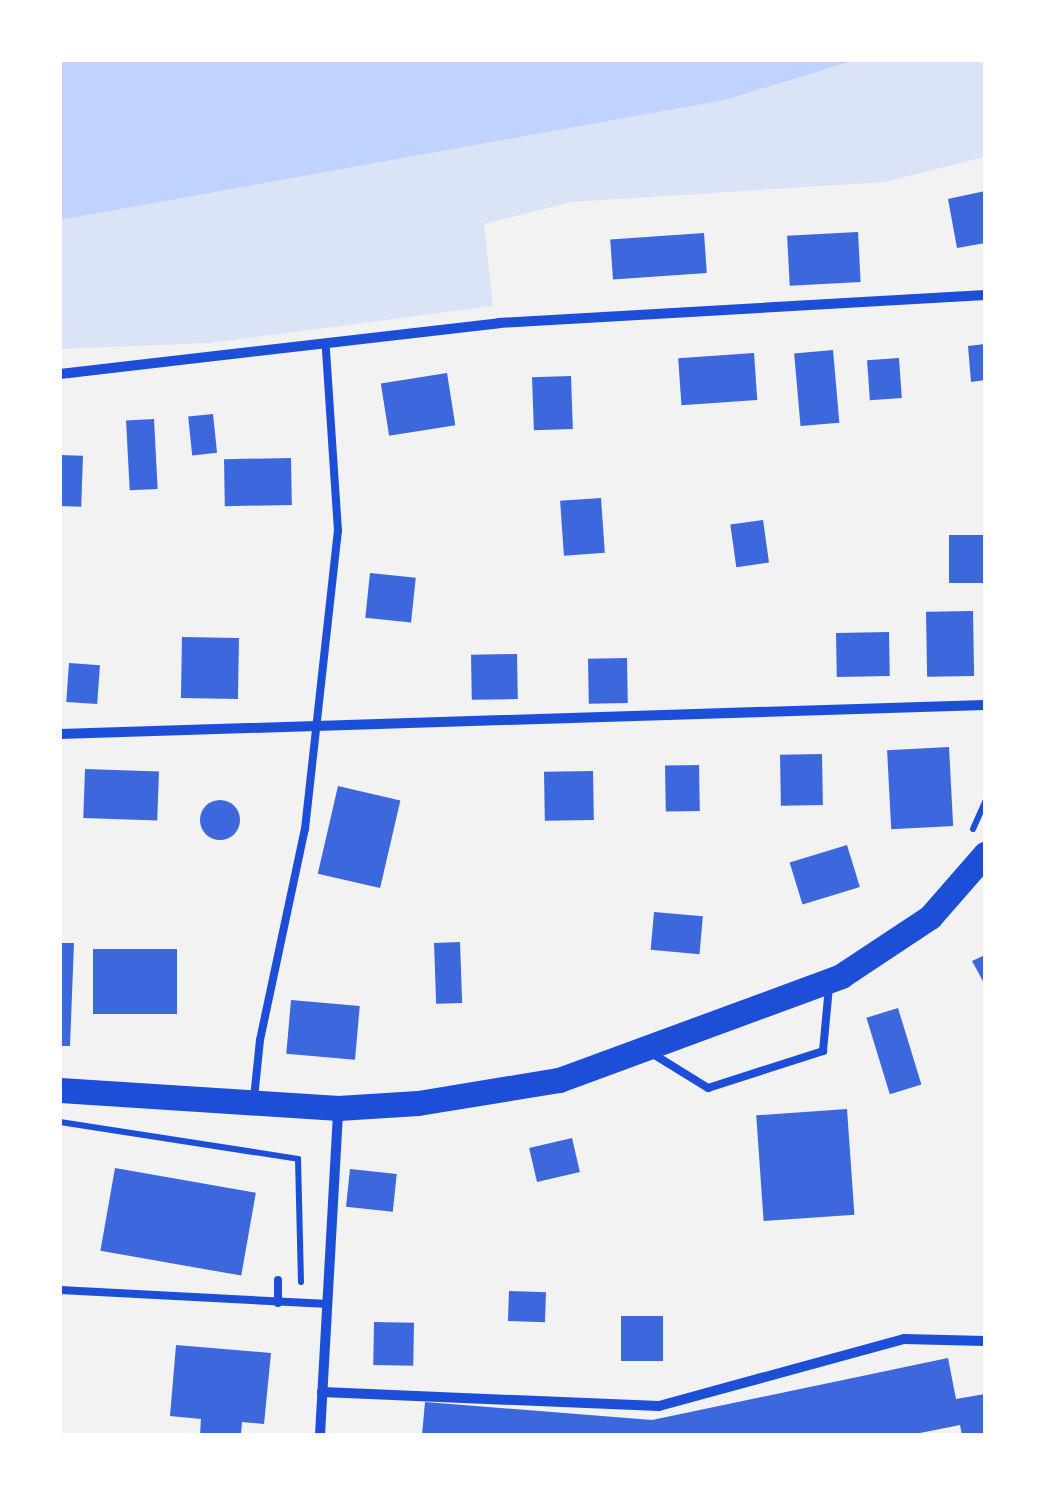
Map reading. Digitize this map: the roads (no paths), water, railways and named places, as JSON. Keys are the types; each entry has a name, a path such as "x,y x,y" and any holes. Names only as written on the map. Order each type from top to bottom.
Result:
{"main road":[{"path":"60,1090 338,1108 418,1103 559,1080 829,980 930,917 975,851"}],"street":[{"path":"60,374 326,348 498,322 985,294"},
{"path":"60,734 318,730 985,706"},
{"path":"320,1435 324,1304 338,1108"},
{"path":"322,1392 659,1406 904,1339 985,1341"}],"lane":[{"path":"254,1103 318,730 338,531 326,348"},
{"path":"645,1048 708,1088 823,1052 829,980"},
{"path":"278,1280 278,1304"},
{"path":"60,1290 324,1304"}],"water":[{"path":"60,60 856,60 725,100 60,220"}]}
